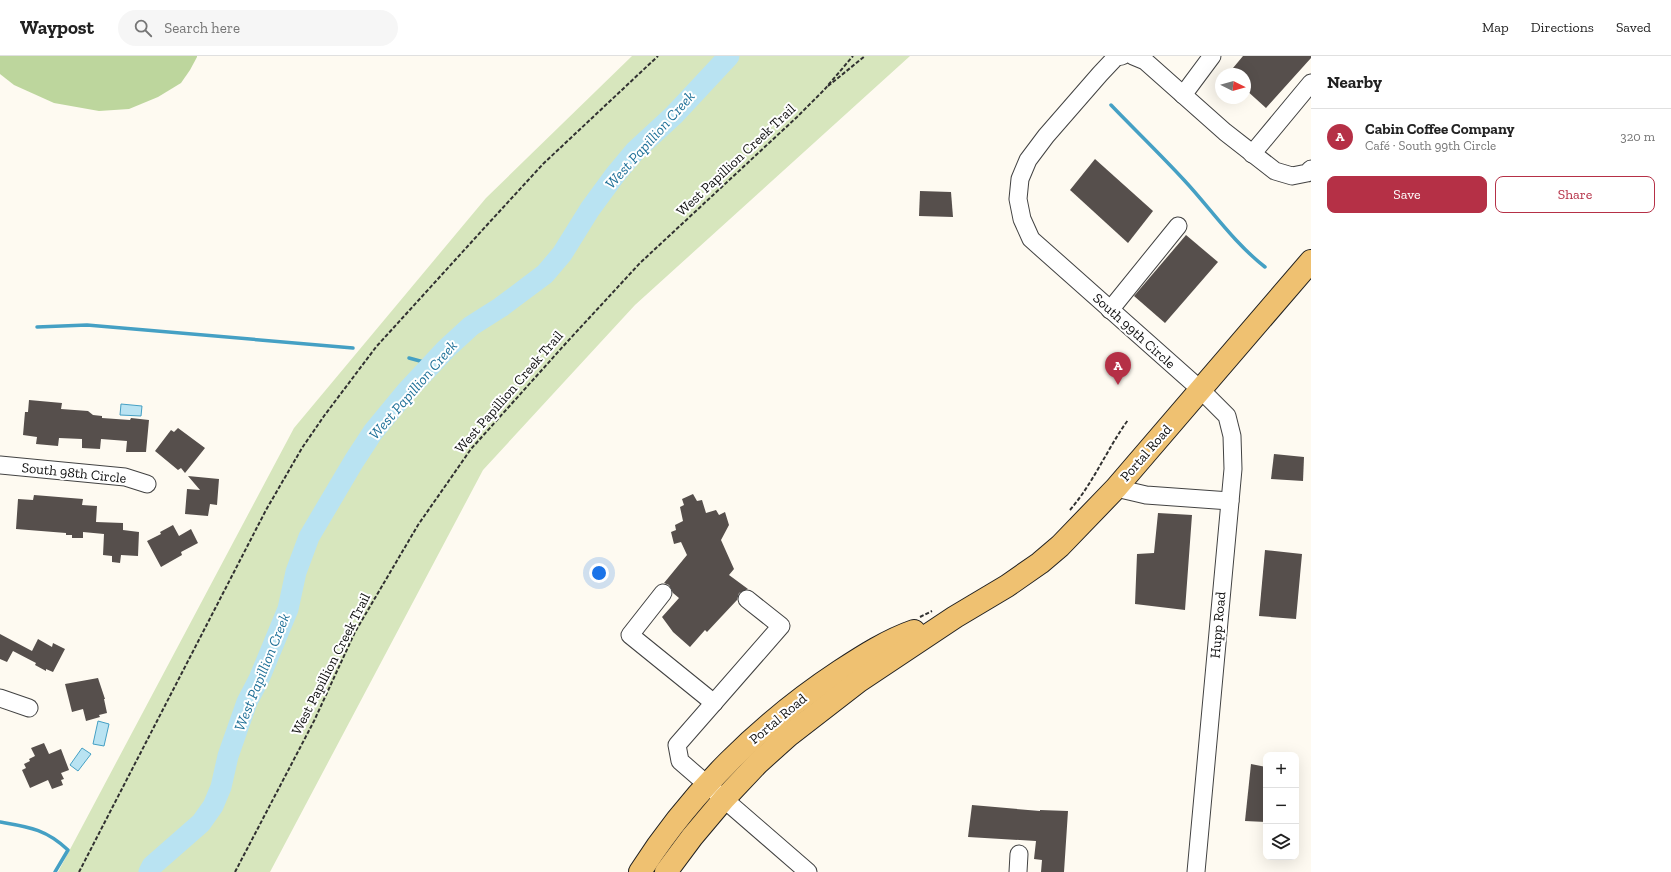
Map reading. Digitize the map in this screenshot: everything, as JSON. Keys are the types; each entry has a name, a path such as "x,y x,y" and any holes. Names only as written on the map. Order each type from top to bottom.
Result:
{"main road":[{"name":"Portal Road","path":"640,872 674,825 708,785 758,734 791,706 828,678 874,650 946,613 1007,586 1040,563 1069,537 1116,488 1311,261"},
{"name":"Portal Road","path":"666,872 692,837 724,799 768,754 823,708 946,613"}],"street":[{"name":"South 99th Circle","path":"1122,56 1116,57 1046,136 1028,160 1020,179 1018,199 1022,218 1031,239 1069,271 1110,310 1201,390"},
{"path":"1133,56 1145,61 1252,154 1274,171 1292,176 1307,173 1311,168"},
{"path":"1183,95 1212,56"},
{"path":"1252,154 1311,83"},
{"path":"1110,310 1178,226"},
{"name":"Hupp Road","path":"1196,872 1233,468 1232,436 1227,416 1201,390"},
{"name":"South 98th Circle","path":"0,465 125,477 147,484"},
{"path":"1116,488 1146,495 1230,501"},
{"path":"663,593 630,635 714,703"},
{"path":"747,599 780,626 677,745 680,761 808,872"},
{"path":"0,698 29,708"},
{"path":"1018,872 1019,854"}],"path":[{"path":"79,872 266,510 302,448 324,416 376,347 543,164 658,56"},
{"name":"West Papillion Creek Trail","path":"235,872 314,721 355,632 418,525 470,449 556,353 640,263 797,117 824,90 853,56"},
{"path":"824,90 865,56"},
{"path":"1069,511 1088,486 1128,420"},
{"path":"917,618 946,613"}],"green space":[{"path":"0,56 197,57 181,83 158,97 129,109 99,111 54,103 14,85 0,74"},
{"path":"632,56 910,56 635,305 483,470 270,872 58,872 294,428 486,198"}],"water":[{"path":"121,404 142,406 141,416 120,415"},
{"path":"98,721 109,724 104,746 93,744"},
{"path":"82,748 91,754 78,771 70,765"}],"building":[{"path":"1243,56 1311,56 1311,58 1266,108 1251,94 1251,68 1233,68"},
{"path":"1095,159 1153,211 1128,243 1070,190"},
{"path":"920,191 951,192 953,217 919,216"},
{"path":"1186,235 1218,262 1165,323 1134,296"},
{"path":"29,400 62,403 61,409 88,411 93,415 102,416 102,418 130,420 131,418 149,420 146,452 126,452 127,441 101,439 100,449 82,448 82,439 59,438 58,446 36,444 37,437 23,435 25,412 28,412"},
{"path":"178,428 205,448 185,473 181,468 178,470 155,451 171,430 174,432"},
{"path":"1274,454 1304,457 1303,481 1271,479"},
{"path":"188,476 219,479 217,505 210,504 208,516 185,514 187,489 200,490"},
{"path":"693,494 697,501 702,500 706,513 716,510 719,515 725,512 729,525 721,540 734,569 729,575 748,589 739,593 737,600 707,632 705,630 690,647 673,632 662,617 679,598 673,593 669,585 664,583 687,555 681,542 674,544 671,532 676,530 675,525 683,521 680,507 684,505 682,499"},
{"path":"34,495 83,499 82,505 97,506 96,522 123,523 123,530 139,532 138,556 121,555 120,563 112,562 112,556 103,555 104,534 83,532 83,538 72,538 72,535 66,535 66,533 16,529 18,499 33,500"},
{"path":"1158,513 1192,515 1185,610 1135,604 1137,554 1154,553"},
{"path":"173,525 179,536 191,529 198,543 181,552 182,555 161,567 147,541 161,534 160,532"},
{"path":"1265,550 1302,554 1296,619 1259,616"},
{"path":"0,634 32,651 38,639 52,647 53,643 65,649 53,672 46,669 46,671 35,665 36,663 13,651 7,662 0,659"},
{"path":"98,678 105,699 107,713 99,715 100,717 86,721 83,709 72,712 65,684"},
{"path":"44,743 49,754 61,749 69,770 61,773 64,779 61,780 63,785 52,789 48,780 30,788 22,770 26,768 24,764 35,756 31,748"},
{"path":"1251,764 1263,766 1263,822 1245,821"},
{"path":"972,805 1040,811 1068,811 1064,872 1041,872 1042,860 1034,859 1036,841 968,837"}],"waterway":[{"name":"West Papillion Creek","path":"149,872 152,866 201,823 213,806 221,787 228,756 247,702 259,679 288,609 296,572 309,537 373,432 406,392 446,349 471,326 501,307 545,274 562,254 590,209 635,151 674,115 729,56"},
{"path":"1111,105 1184,180 1243,247 1265,267"},
{"path":"37,327 87,325 353,348"},
{"path":"409,358 431,364"},
{"path":"0,822 37,830 52,837 68,850 55,872"}],"place":[{"name":"Cabin Coffee Company","path":"1118,385"}]}
